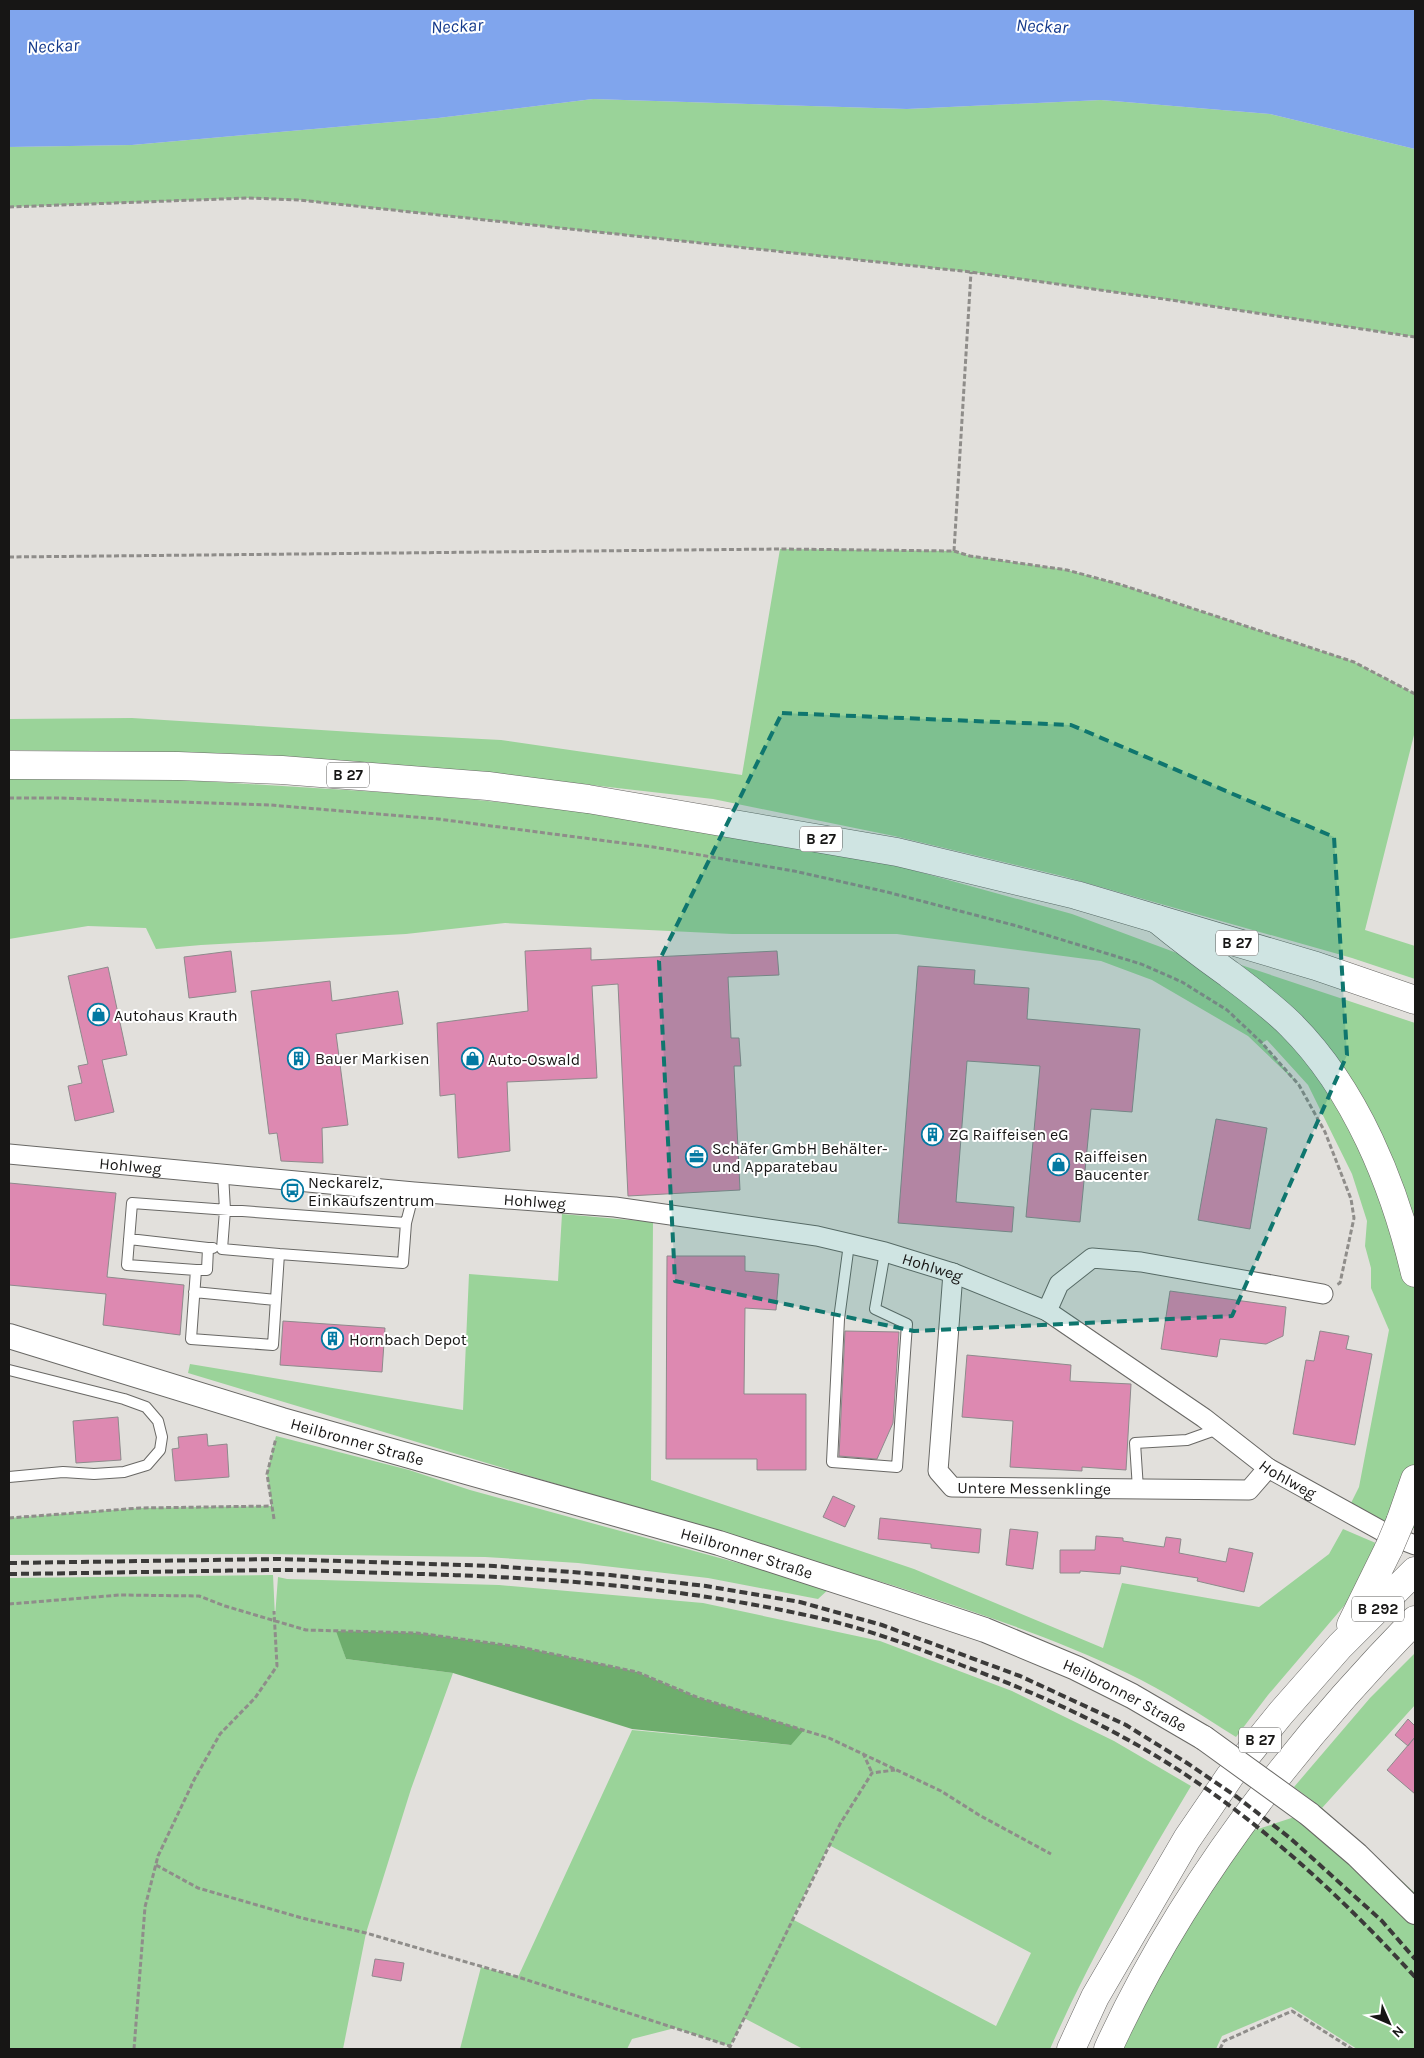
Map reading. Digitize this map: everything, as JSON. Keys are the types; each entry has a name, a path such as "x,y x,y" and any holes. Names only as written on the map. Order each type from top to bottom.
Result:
{"main road":[{"name":"B 27","path":"9,765 178,766 282,770 488,786 579,798 897,852 1076,895 1316,966 1415,1000"},
{"path":"1157,918 1291,1024 1318,1056 1353,1109 1382,1170 1406,1237 1415,1273"},
{"path":"1340,1646 1402,1547 1400,1522 1415,1479"},
{"name":"B 292","path":"1340,1646 1415,1571"},
{"name":"B 27","path":"1108,2049 1126,2010 1174,1923 1237,1828 1287,1762 1362,1675 1415,1620"},
{"name":"B 27","path":"1072,2049 1095,1997 1188,1839 1236,1769 1281,1713 1340,1646"}],"street":[{"name":"Hohlweg","path":"9,1154 414,1192 615,1207 817,1236 885,1252 953,1273 1046,1311 1218,1429 1268,1468 1389,1535 1402,1547"},
{"path":"1046,1311 1059,1284 1092,1258 1141,1262 1322,1294"},
{"name":"Untere Messenklinge","path":"953,1273 938,1471 952,1487 1249,1490 1268,1468"},
{"name":"Heilbronner Straße","path":"9,1336 282,1420 719,1543 985,1630 1076,1668 1132,1696 1204,1738 1309,1814 1357,1855 1415,1912"}],"lane":[{"path":"222,1249 223,1174"},
{"path":"129,1239 208,1248 403,1263 406,1223 414,1192"},
{"path":"208,1248 207,1270 127,1265 132,1203 406,1223"},
{"path":"849,1244 839,1319 832,1462 897,1467 907,1324 875,1309 885,1252"},
{"path":"196,1270 191,1339 272,1345 279,1254"},
{"path":"194,1292 276,1300"},
{"path":"9,1370 124,1399 146,1407 158,1421 162,1437 160,1450 147,1465 124,1472 94,1474 63,1472 9,1477"},
{"path":"1138,1489 1135,1443 1187,1440 1218,1429"}],"path":[{"path":"9,207 248,198 299,200 970,272 1415,337"},
{"path":"954,552 970,272"},
{"path":"9,557 780,549 954,552 1067,570 1122,585 1354,662 1415,694"},
{"path":"9,798 270,805 438,819 653,847 794,871 887,892 1017,926 1141,964 1182,982 1227,1010 1262,1043 1298,1085 1326,1132 1351,1198 1354,1218 1345,1252 1340,1283 1322,1294"},
{"path":"274,1519 267,1474 282,1420"},
{"path":"9,1518 140,1508 272,1506"},
{"path":"9,1604 120,1595 199,1596 306,1630 417,1632 520,1647 637,1672 699,1698 829,1738 942,1791 979,1815 1051,1854"},
{"path":"134,2049 145,1907 156,1865 194,1780 220,1734 255,1698 277,1666 274,1611"},
{"path":"863,1753 872,1773"},
{"path":"872,1773 897,1770"},
{"path":"156,1865 198,1888 302,1918 366,1933 509,1975 730,2048 840,1824 872,1773"},
{"path":"1220,2049 1224,2041 1292,2010 1352,2049"}],"highlighted area":[{"path":"782,713 1071,725 1334,837 1347,1055 1232,1316 914,1331 675,1281 659,961"}],"green space":[{"path":"593,99 907,109 1101,100 1270,114 1415,149 1415,337 971,272 299,200 248,198 9,207 9,147 132,145 438,118"},
{"path":"780,549 954,551 970,556 1067,570 1122,585 1354,662 1415,694 1415,731 1365,930 1415,946 1415,979 1352,958 1062,876 894,836 713,799 470,771 243,754 9,750 9,719 132,718 501,740 742,775"},
{"path":"9,777 168,779 427,795 567,809 838,853 894,865 1072,914 1193,959 1232,977 1376,1128 1235,963 1415,1023 1415,1529 1400,1522 1388,1524 1346,1513 1359,1487 1389,1330 1371,1288 1371,1268 1365,1246 1367,1221 1352,1174 1308,1085 1267,1040 1262,1043 1299,1085 1248,1036 1152,980 1101,961 897,934 732,934 505,923 406,934 156,949 146,928 88,926 9,939"},
{"path":"562,1214 653,1222 651,1480 914,1569 1103,1648 1122,1583 1259,1607 1329,1554 1343,1529 1378,1544 1355,1593 1268,1695 1236,1737 1169,1695 1127,1673 1071,1648 984,1615 895,1586 188,1373 190,1364 463,1410 469,1274 558,1281"},
{"path":"276,1436 409,1470 470,1490 830,1588 818,1599 708,1578 578,1563 485,1557 263,1554 9,1555 9,1518 140,1508 272,1506 267,1474"},
{"path":"273,1575 275,1617 278,1577 287,1579 499,1585 703,1603 880,1641 1012,1691 1114,1741 1191,1786 1116,1915 1065,2015 1050,2049 803,2049 744,2018 730,2046 675,2028 632,2039 627,2049 460,2049 481,1967 518,1977 632,1730 791,1745 699,1698 637,1672 337,1631 346,1659 453,1673 411,1789 366,1933 343,2049 9,2049 9,1578","holes":["829,1845 1031,1953 996,2026 792,1919"]},
{"path":"336,1631 417,1633 520,1647 637,1672 699,1698 804,1730 791,1745 632,1729 453,1673 346,1659"},
{"path":"1415,1653 1415,1705 1322,1808 1294,1787 1370,1698"},
{"path":"1322,1808 1415,1893 1415,2049 1357,2049 1291,2007 1222,2036 1216,2049 1120,2049 1132,2016 1249,1832"}],"water":[{"name":"Neckar","path":"9,9 1415,9 1415,149 1270,114 1101,100 907,109 593,99 438,118 132,145 9,147"}],"building":[{"path":"591,948 591,960 777,951 779,975 728,977 731,1038 739,1038 741,1066 734,1066 740,1190 628,1196 618,984 592,986 597,1078 507,1082 510,1151 458,1158 455,1094 440,1096 437,1023 528,1011 525,951"},
{"path":"231,951 236,992 189,998 184,957"},
{"path":"918,966 975,970 974,984 1029,988 1027,1019 1140,1029 1132,1112 1091,1109 1080,1222 1026,1217 1040,1066 967,1061 956,1202 1014,1207 1012,1232 898,1223"},
{"name":"Autohaus Krauth","path":"108,967 127,1055 102,1060 114,1112 75,1121 68,1086 82,1083 78,1066 88,1064 68,976"},
{"name":"Bauer Markisen","path":"330,981 332,1001 398,991 403,1024 336,1034 348,1125 322,1128 323,1163 281,1161 277,1133 269,1134 251,991"},
{"path":"1216,1119 1267,1128 1250,1229 1198,1220"},
{"path":"9,1183 116,1193 107,1277 184,1285 180,1335 103,1325 106,1294 9,1285"},
{"path":"667,1256 745,1256 745,1271 779,1274 776,1310 745,1308 744,1394 806,1394 806,1470 757,1470 757,1459 666,1459"},
{"path":"1170,1291 1286,1307 1283,1336 1266,1344 1220,1339 1217,1357 1161,1349"},
{"name":"Hornbach Depot","path":"283,1321 385,1328 382,1372 280,1365"},
{"path":"845,1331 899,1332 893,1423 877,1459 839,1456"},
{"path":"1320,1331 1349,1336 1346,1349 1372,1354 1355,1445 1293,1434 1306,1360 1314,1361"},
{"path":"967,1355 1071,1365 1070,1381 1131,1384 1126,1470 1082,1467 1082,1471 1010,1467 1013,1421 962,1417"},
{"path":"118,1417 121,1460 76,1463 73,1421"},
{"path":"207,1434 208,1446 227,1444 229,1477 175,1481 172,1449 179,1448 178,1437"},
{"path":"833,1496 855,1506 845,1527 823,1517"},
{"path":"880,1518 981,1529 979,1553 931,1548 931,1544 878,1539"},
{"path":"1010,1529 1038,1532 1033,1569 1006,1565"},
{"path":"1096,1536 1123,1538 1123,1541 1164,1547 1166,1537 1181,1539 1179,1553 1226,1562 1229,1548 1253,1553 1244,1592 1197,1581 1198,1578 1121,1566 1120,1574 1080,1571 1080,1573 1060,1573 1060,1550 1095,1550"},
{"path":"1408,1719 1415,1726 1415,1737 1408,1746 1395,1735"},
{"path":"1415,1737 1415,1794 1387,1770"},
{"path":"375,1959 404,1963 401,1981 372,1976"}],"railway":[{"path":"9,1563 278,1559 494,1566 610,1575 706,1586 800,1602 882,1625 1020,1676 1126,1725 1187,1763 1237,1797 1290,1838 1382,1921 1415,1959"},
{"path":"9,1574 294,1570 522,1578 623,1586 723,1599 773,1608 858,1628 927,1652 1042,1698 1102,1726 1162,1760 1241,1814 1278,1844 1383,1942 1415,1977"}],"place":[{"name":"Autohaus Krauth","path":"98,1015"},
{"name":"Bauer Markisen","path":"299,1058"},
{"name":"Auto-Oswald","path":"472,1059"},
{"name":"ZG Raiffeisen eG","path":"933,1134"},
{"name":"Schäfer GmbH Behälter- und Apparatebau","path":"696,1157"},
{"name":"Raiffeisen Baucenter","path":"1058,1165"},
{"name":"Neckarelz, Einkaufszentrum","path":"292,1191"},
{"name":"Hornbach Depot","path":"333,1339"}]}
